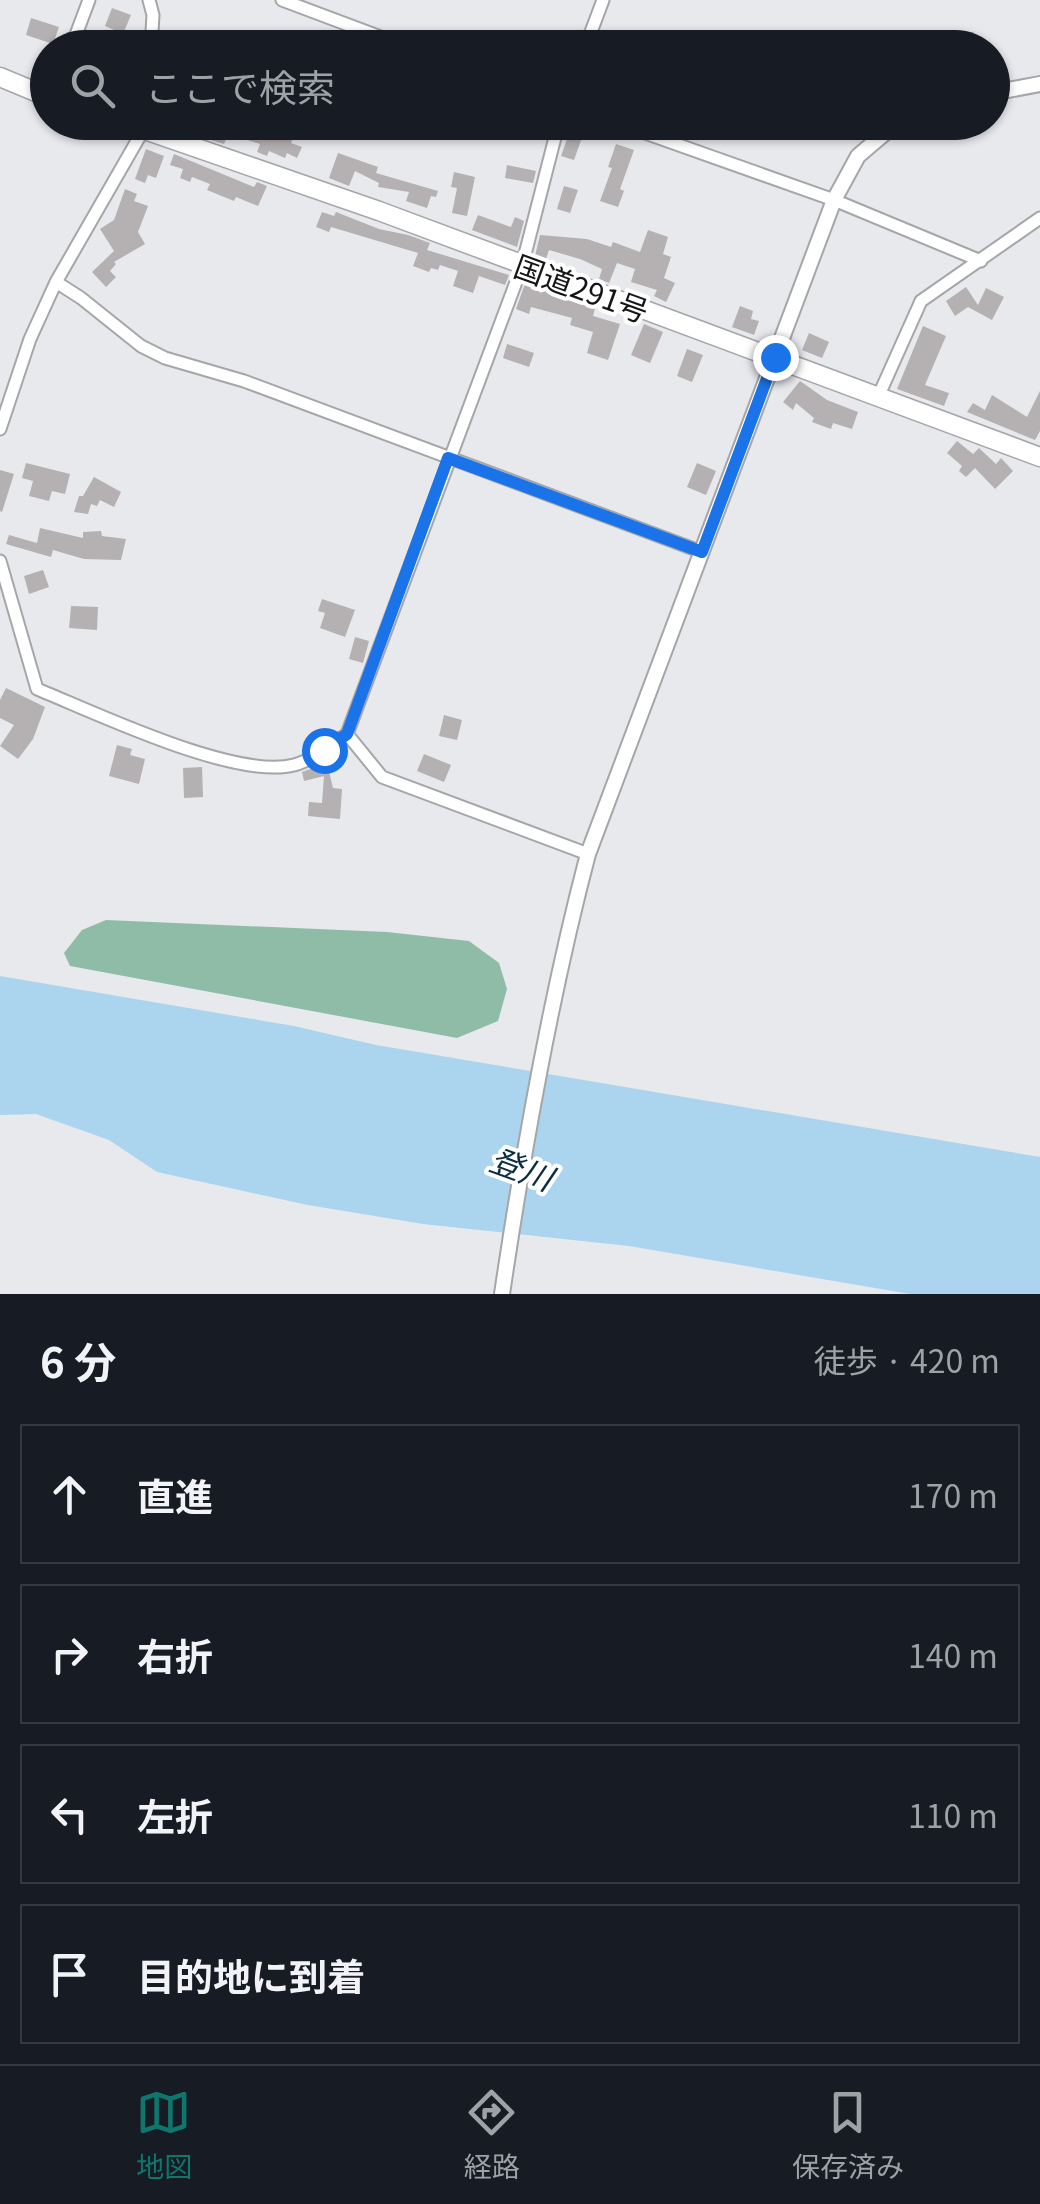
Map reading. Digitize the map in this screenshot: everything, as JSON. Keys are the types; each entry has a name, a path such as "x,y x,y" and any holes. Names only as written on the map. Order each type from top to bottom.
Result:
{"highway":[{"path":"0,76 30,90"},
{"name":"国道291号","path":"184,140 1040,456"}],"street":[{"path":"78,30 89,0"},
{"path":"149,0 152,30"},
{"path":"282,0 362,30"},
{"path":"592,30 603,0"},
{"path":"1010,90 1040,84"},
{"path":"0,429 30,339 56,282 137,140"},
{"path":"0,561 36,690 224,762 270,767 294,765 347,734 522,266 554,140"},
{"path":"665,140 834,200 980,261"},
{"path":"502,1294 544,1046 588,854 834,200 858,156 877,140"},
{"path":"878,396 921,302 1040,220"},
{"path":"56,282 141,346 166,358 244,381 702,552"},
{"path":"347,734 382,777 588,854"}],"green space":[{"path":"106,920 387,932 469,941 499,963 507,989 498,1021 457,1038 70,966 64,953 82,930"}],"water":[{"name":"登川","path":"0,976 294,1026 376,1045 1040,1157 1040,1294 910,1294 629,1246 423,1224 308,1205 157,1172 109,1140 36,1114 0,1115"}],"building":[{"path":"112,8 131,15 125,30 105,26"},
{"path":"31,18 59,27 30,30 30,36 26,35"},
{"path":"247,140 292,140 291,143 302,147 297,158 287,153 285,158 269,151 267,156 257,152 260,144"},
{"path":"567,140 581,140 574,160 561,156"},
{"path":"616,144 634,150 618,207 600,201"},
{"path":"146,149 164,156 156,178 148,175 145,183 135,179"},
{"path":"338,153 378,167 376,173 438,191 436,197 431,196 427,208 406,201 409,192 378,187 379,183 355,171 349,186 329,178"},
{"path":"174,154 254,187 257,182 267,186 258,206 207,190 210,184 192,177 190,182 180,178 183,169 170,165"},
{"path":"507,165 536,171 533,183 505,178"},
{"path":"454,172 475,177 467,216 452,213 457,188 451,187"},
{"path":"564,186 578,190 570,213 557,209"},
{"path":"125,189 137,194 134,201 148,206 138,232 145,244 114,262 110,271 116,277 106,287 92,272 114,251 100,229 114,220"},
{"path":"322,212 334,216 336,212 379,229 408,235 430,243 427,250 509,275 505,285 479,276 473,293 453,286 458,271 440,265 438,270 431,268 429,272 413,266 418,253 331,227 329,232 316,227"},
{"path":"478,215 511,227 515,217 524,221 517,247 472,230"},
{"path":"648,230 668,237 663,254 671,257 664,278 675,283 666,302 654,296 657,290 631,282 635,269 617,263 609,283 599,279 602,269 580,259 549,250 546,259 535,256 540,235 587,239 611,247 613,242 640,252"},
{"path":"526,281 569,295 568,300 595,308 593,316 620,324 608,360 587,353 593,332 570,325 572,318 531,307 529,314 516,309"},
{"path":"966,287 978,305 986,288 1004,297 992,320 968,307 955,316 946,301"},
{"path":"740,306 753,311 751,319 759,321 754,335 732,327"},
{"path":"644,324 663,332 650,363 631,355"},
{"path":"923,326 946,336 925,385 949,393 944,406 897,389"},
{"path":"809,333 829,342 822,358 802,350"},
{"path":"507,344 534,353 529,367 503,358"},
{"path":"687,349 703,355 692,382 677,376"},
{"path":"800,381 827,400 858,412 852,429 833,423 831,429 812,422 814,418 796,403 793,410 783,402"},
{"path":"1040,391 1040,431 1035,440 967,412 973,403 985,410 992,395 1027,417"},
{"path":"957,441 973,454 979,448 996,464 1001,458 1013,471 995,489 975,468 966,477 959,471 962,466 947,453"},
{"path":"26,463 70,474 65,494 52,491 49,501 29,496 33,481 22,478"},
{"path":"697,463 716,471 706,495 687,487"},
{"path":"0,470 14,474 2,512 0,511"},
{"path":"94,477 121,492 114,507 100,500 97,506 91,504 88,514 74,512 79,496 83,496"},
{"path":"40,528 83,538 83,532 101,531 102,536 126,539 121,560 84,559 53,550 51,557 6,544 9,535 37,543"},
{"path":"43,570 49,587 29,594 24,576"},
{"path":"322,599 355,610 345,637 320,628 325,613 318,611"},
{"path":"71,606 98,607 97,630 69,628"},
{"path":"355,637 369,641 363,663 349,659"},
{"path":"6,688 45,707 33,739 18,759 0,746 14,725 0,718 0,700"},
{"path":"444,715 462,720 457,740 439,736"},
{"path":"117,745 132,749 130,755 145,759 139,784 109,776"},
{"path":"424,754 451,765 444,782 417,771"},
{"path":"327,763 333,788 342,789 340,819 308,816 309,802 322,803 324,776 304,781 302,772"},
{"path":"202,767 203,797 184,798 183,768"}],"route":[{"path":"324,750 347,734 448,458 702,552 775,357"}]}
